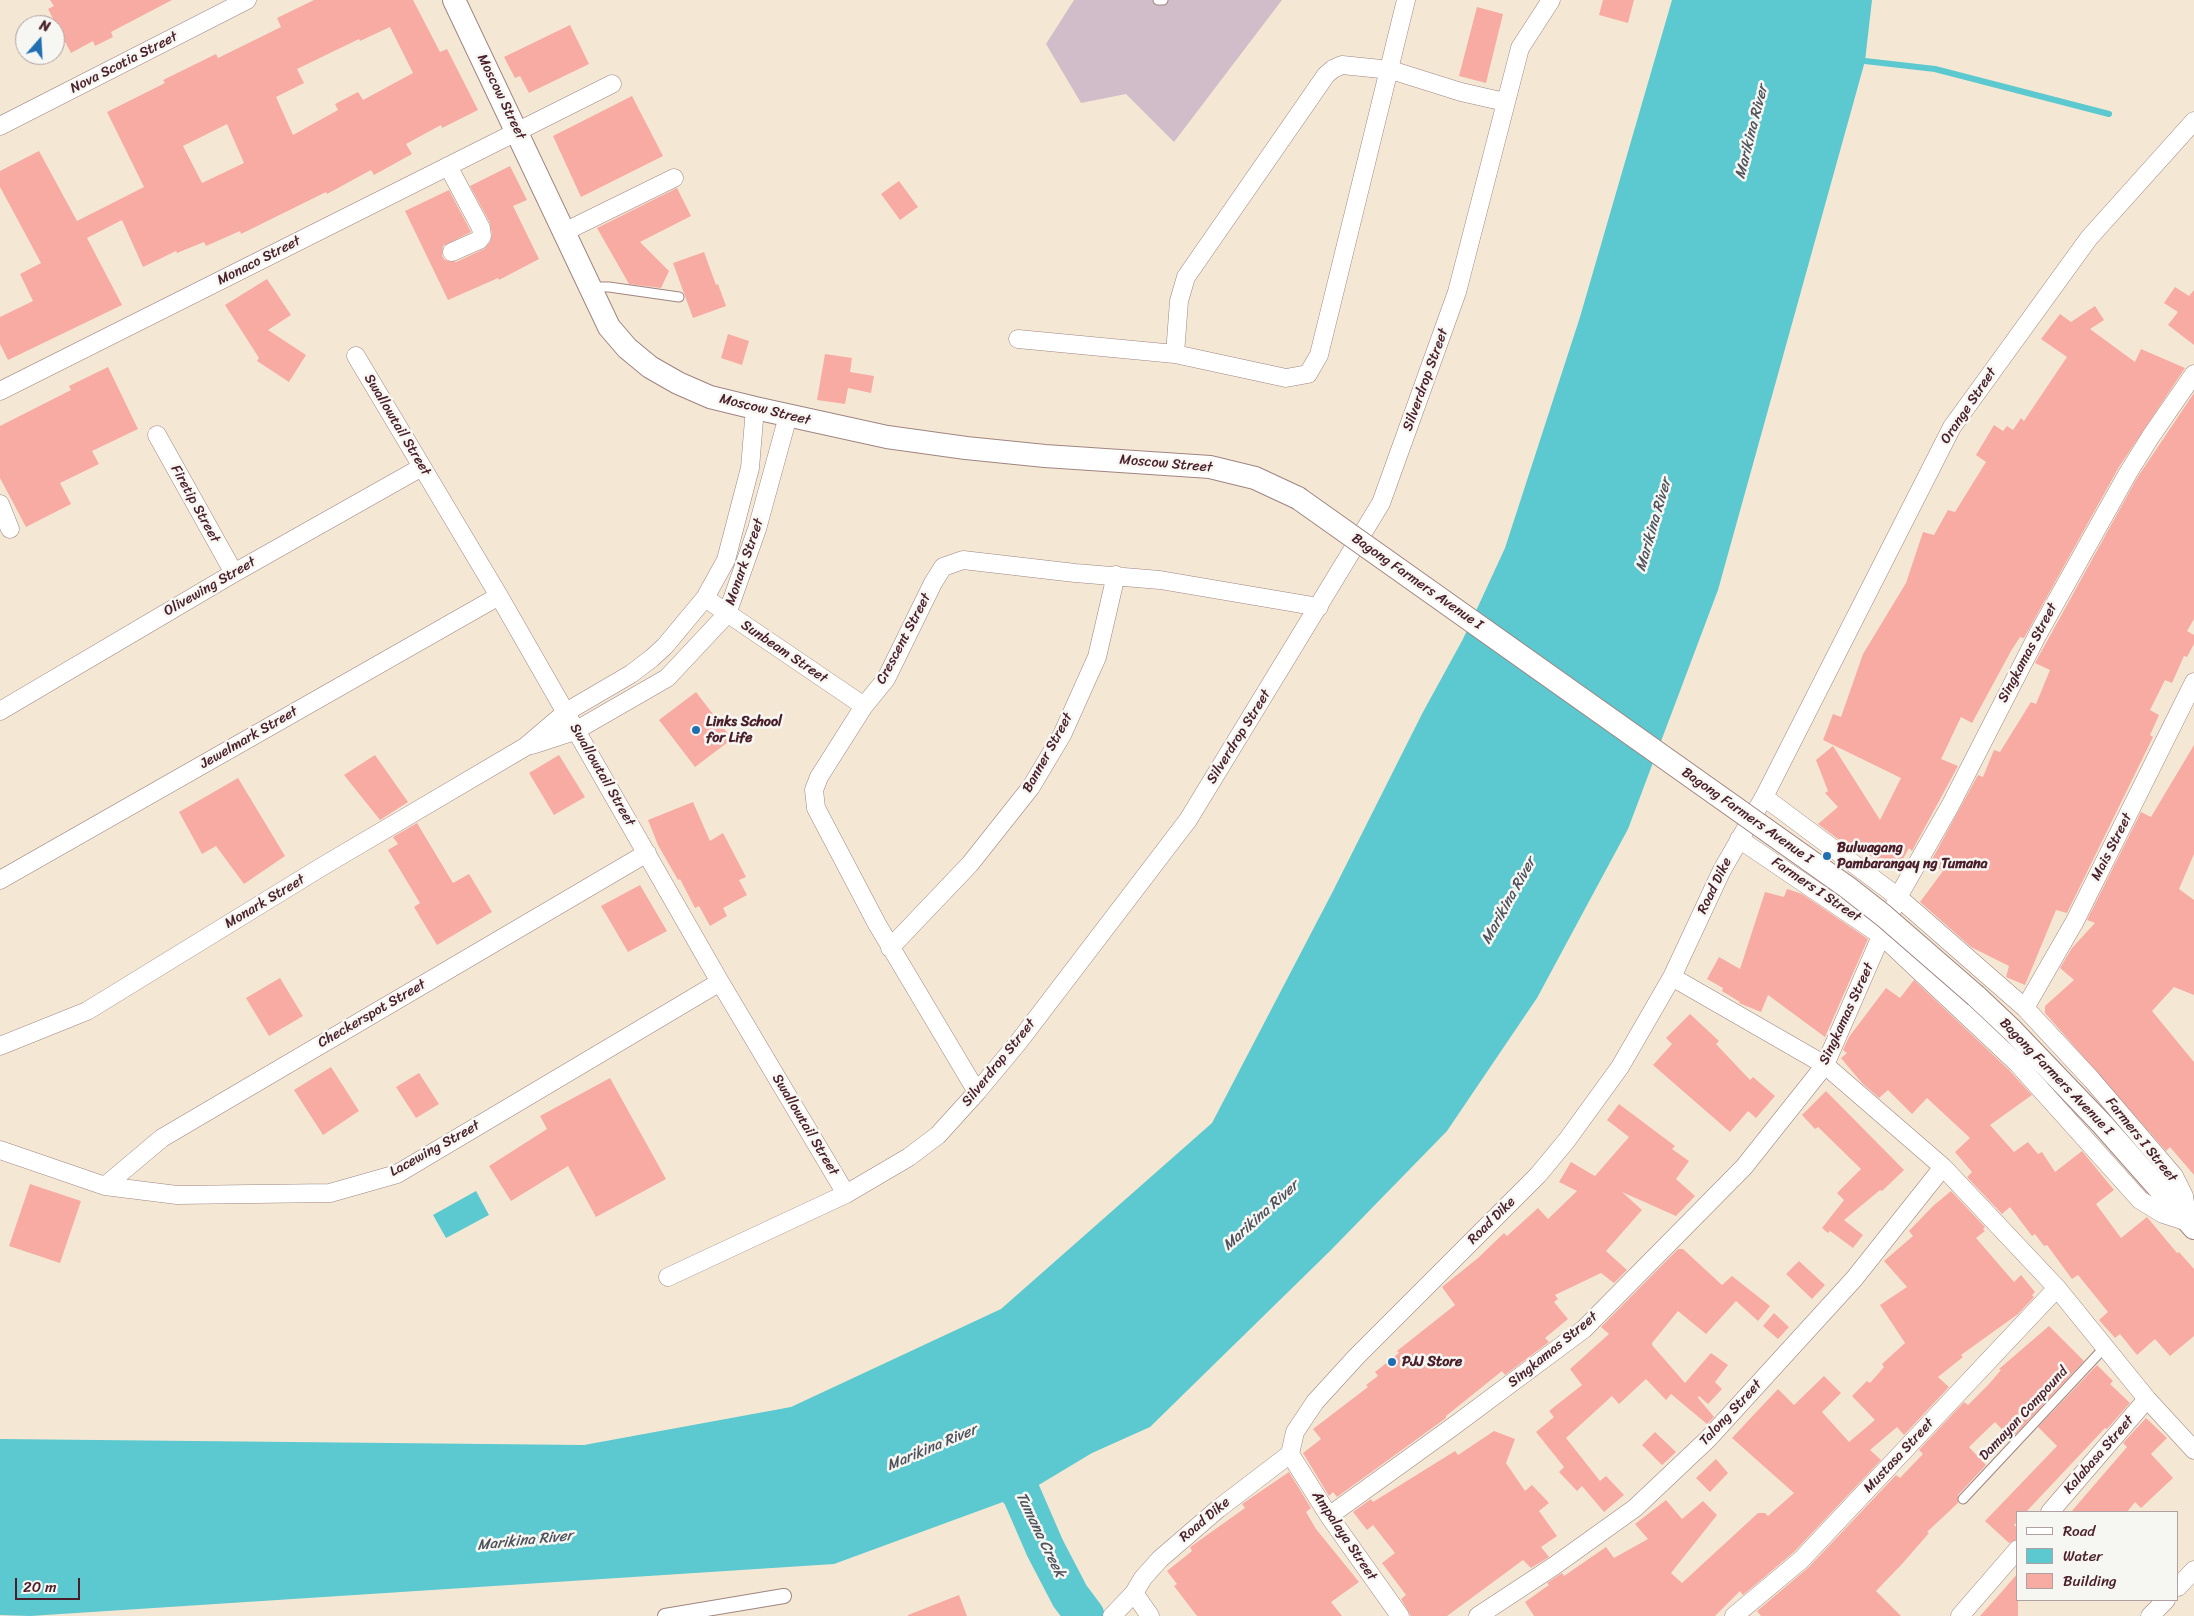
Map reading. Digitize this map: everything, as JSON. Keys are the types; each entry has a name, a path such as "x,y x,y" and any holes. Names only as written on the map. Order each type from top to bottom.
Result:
{"street":[{"name":"Nova Scotia Street","path":"0,126 247,0"},
{"name":"Moscow Street","path":"454,0 609,327 627,348 650,366 678,383 702,393 755,408 887,437 966,448 1210,467 1255,478 1298,498"},
{"path":"1018,338 1175,354 1286,378 1308,374 1320,355 1391,70 1406,0"},
{"name":"Silverdrop Street","path":"668,1277 846,1194 909,1157 938,1135 977,1092 1188,820 1381,503 1457,292 1520,48 1549,1"},
{"path":"1175,354 1179,301 1186,277 1326,75 1333,69 1342,65 1391,70 1460,92 1505,102"},
{"name":"Monaco Street","path":"0,391 612,84"},
{"name":"Orange Street","path":"1785,754 1952,427 2089,238 2194,120"},
{"path":"448,166 481,228 482,236 479,240 452,252"},
{"path":"564,232 674,178"},
{"name":"Swallowtail Street","path":"356,356 499,596 720,982 846,1194"},
{"name":"Singkamas Street","path":"1329,1516 1584,1329 1744,1167 1825,1065 1898,897 1950,806 2008,691 2095,530 2152,436 2194,374"},
{"name":"Monark Street","path":"0,1046 87,1011 323,866 525,747 566,712 626,677 652,658 665,646 705,598 726,560 748,477 755,408"},
{"name":"Monark Street","path":"525,747 575,731 667,678 727,614 757,529 788,416"},
{"name":"Firetip Street","path":"157,435 234,573"},
{"name":"Olivewing Street","path":"0,711 234,573 422,466"},
{"name":"Bagong Farmers Avenue I","path":"1298,498 1847,887 1884,916 2012,1030 2097,1118 2191,1225"},
{"path":"0,504 10,529"},
{"name":"Crescent Street","path":"977,1092 890,948 816,808 814,790 819,777 864,706 886,679 933,583 944,567 963,560 1075,573 1116,575 1160,580 1319,607"},
{"name":"Banner Street","path":"890,948 970,864 1031,787 1062,735 1096,656 1116,575"},
{"name":"Jewelmark Street","path":"0,880 499,596"},
{"name":"Sunbeam Street","path":"705,598 864,706"},
{"path":"652,658 667,678"},
{"name":"Mais Street","path":"2025,1008 2075,921 2194,682"},
{"name":"Road Dike","path":"1114,1614 1134,1593 1143,1578 1160,1559 1218,1509 1290,1454 1295,1432 1314,1402 1357,1356 1538,1175 1567,1140 1620,1067 1672,977 1722,870 1764,797 1785,754"},
{"name":"Farmers I Street","path":"1764,797 1898,897 2025,1008 2092,1080 2174,1176 2184,1196 2191,1225"},
{"name":"Farmers I Street","path":"1739,838 1882,936 2017,1063 2140,1200 2163,1214 2191,1225"},
{"name":"Checkerspot Street","path":"105,1186 162,1138 647,853"},
{"path":"1672,977 1825,1065 1944,1167 2057,1288 2147,1398 2194,1450"},
{"name":"Lacewing Street","path":"0,1150 105,1186 177,1195 330,1193 397,1174 720,982"},
{"name":"Talong Street","path":"1478,1616 1554,1566 1635,1508 1708,1440 1854,1279 1944,1167"},
{"name":"Mustasa Street","path":"1734,1616 1801,1560 2057,1288"},
{"name":"Kalabasa Street","path":"2051,1511 2147,1398"},
{"name":"Ampalaya Street","path":"1290,1454 1329,1516 1400,1616"},
{"path":"1960,1616 2016,1551"},
{"path":"2179,1586 2194,1570"},
{"path":"1134,1593 1150,1616"},
{"path":"665,1616 784,1596"},
{"path":"2150,1616 2165,1601"}],"lane":[{"path":"1158,0 1163,0"},
{"path":"589,287 609,286 679,298"},
{"name":"Damayan Compound","path":"1963,1499 2105,1347"}],"shaded area":[{"path":"1074,0 1282,0 1174,142 1126,94 1081,103 1046,44"}],"water":[{"name":"Marikina River","path":"1672,0 1872,0 1865,61 1718,590 1628,829 1537,998 1447,1131 1330,1251 1150,1427 1092,1453 1022,1495 834,1564 30,1616 0,1615 0,1439 584,1445 791,1407 1001,1309 1212,1123 1332,893 1423,712 1463,639 1505,548 1580,317"},
{"path":"476,1191 489,1215 446,1238 433,1215"}],"building":[{"path":"50,0 172,0 111,32 113,37 95,46 93,41 71,53 65,42 65,15 51,15 48,9 54,6"},
{"path":"314,0 413,0 440,52 447,49 478,110 442,128 441,125 406,144 412,154 374,175 371,170 327,194 326,192 241,234 240,231 206,246 204,242 177,253 176,251 143,267 122,220 87,238 122,305 8,360 0,344 0,317 33,301 20,274 41,263 0,187 0,171 39,151 77,221 144,187 107,112 165,83 163,80 216,54 218,58 281,27 277,18","holes":["390,27 413,73 363,100 358,92 335,104 338,110 293,135 276,97 304,83 297,69 359,39 360,41","227,124 244,163 202,183 183,146"]},
{"path":"1603,0 1634,0 1628,23 1599,15"},
{"path":"1477,7 1503,14 1486,83 1459,76"},
{"path":"570,25 589,64 529,93 520,76 515,78 504,57"},
{"path":"632,96 663,156 581,197 553,136"},
{"path":"510,166 527,200 513,206 539,259 499,280 498,278 448,300 405,211 449,190 471,232 443,246 442,256 445,260 456,262 484,249 490,242 492,235 490,223 470,186"},
{"path":"899,181 918,207 900,220 881,194"},
{"path":"677,188 691,216 640,242 669,271 661,288 629,284 597,228"},
{"path":"704,252 726,306 693,318 673,263"},
{"path":"267,279 291,315 268,330 306,355 289,382 257,361 259,358 225,305"},
{"path":"2175,287 2189,296 2194,290 2194,345 2168,325 2178,312 2164,303"},
{"path":"2095,306 2104,320 2090,329 2135,362 2141,349 2185,368 2119,467 2024,638 2020,637 2011,651 1972,723 1961,717 1941,759 1958,766 1912,851 1909,848 1897,870 1861,851 1858,854 1818,824 1838,807 1825,793 1828,791 1816,760 1833,746 1880,820 1901,778 1823,740 1833,714 1841,717 1863,654 1906,583 1923,532 1934,535 1948,510 1955,512 1986,462 1976,455 1994,425 2003,431 2007,426 2013,430 2021,418 2024,421 2067,357 2041,339 2060,314 2071,322"},
{"path":"728,334 749,341 742,365 721,358"},
{"path":"825,354 852,358 850,372 874,376 871,393 848,388 845,404 817,400"},
{"path":"108,367 138,429 92,451 99,464 60,483 71,504 26,527 0,478 0,426 71,390 69,386"},
{"path":"2194,393 2194,619 2187,631 2194,635 2194,644 2187,657 2184,656 2172,683 2165,680 2150,710 2159,715 2150,735 2153,737 2067,913 2056,910 2025,985 2006,977 2009,966 1971,947 1920,902 1943,871 1930,863 1978,775 1983,777 1994,750 2000,752 2031,702 2036,704 2050,670 2035,663 2137,478"},
{"name":"Links School for Life","path":"696,692 732,739 695,767 659,720"},
{"path":"2194,745 2194,854 2179,889 2194,900 2194,995 2174,987 2152,1011 2194,1062 2194,1175 2170,1147 2166,1151 2045,1013 2045,1006 2074,980 2060,968 2072,948 2095,923 2087,920 2141,812 2151,817"},
{"path":"375,755 408,802 380,820 344,775"},
{"path":"559,755 585,797 554,815 529,773"},
{"path":"238,778 285,856 244,884 216,846 202,854 179,812"},
{"path":"693,802 710,841 723,833 746,877 739,880 747,895 723,908 727,916 710,926 699,906 695,908 680,879 678,880 658,845 648,820"},
{"path":"417,823 453,883 469,874 492,912 437,945 414,907 420,903 388,850 398,844 393,837"},
{"path":"640,885 667,931 628,952 601,906"},
{"path":"1787,889 1802,894 1868,939 1825,1037 1768,995 1761,1012 1739,1003 1722,991 1723,988 1707,979 1719,957 1740,969 1765,892 1784,897"},
{"path":"280,978 303,1016 269,1036 246,998"},
{"path":"1914,980 2009,1070 2032,1095 1990,1125 2014,1152 2028,1142 2038,1154 2042,1152 2055,1172 2082,1151 2114,1190 2096,1204 2121,1238 2147,1217 2177,1253 2179,1252 2194,1269 2194,1336 2170,1356 2155,1339 2137,1355 2120,1334 2115,1338 2099,1320 2108,1312 2078,1275 2072,1279 2047,1245 2044,1246 2035,1234 2032,1236 2010,1207 2002,1214 1967,1177 1972,1172 1955,1152 1970,1138 1927,1098 1912,1114 1888,1090 1879,1098 1862,1083 1841,1058 1847,1053 1843,1050 1849,1037 1886,988 1900,998"},
{"path":"1690,1014 1719,1041 1716,1044 1750,1080 1753,1077 1775,1096 1756,1118 1748,1111 1730,1132 1653,1065 1672,1044 1666,1038"},
{"path":"331,1067 359,1111 323,1135 294,1090"},
{"path":"419,1073 439,1104 416,1118 396,1087"},
{"path":"610,1078 666,1179 596,1217 568,1166 511,1201 489,1166 547,1129 540,1116"},
{"path":"1826,1091 1904,1170 1882,1191 1880,1190 1844,1220 1863,1235 1853,1248 1830,1231 1828,1233 1822,1228 1844,1200 1837,1193 1861,1169 1818,1127 1815,1129 1802,1115"},
{"path":"1619,1104 1675,1146 1672,1149 1689,1161 1676,1179 1695,1196 1676,1216 1622,1192 1642,1210 1606,1251 1627,1270 1614,1283 1601,1273 1555,1295 1558,1299 1554,1302 1568,1319 1545,1338 1549,1342 1505,1375 1502,1371 1446,1416 1446,1418 1337,1497 1333,1492 1329,1496 1303,1453 1321,1439 1313,1429 1368,1387 1366,1385 1378,1376 1375,1372 1399,1353 1397,1351 1455,1305 1442,1287 1478,1258 1504,1233 1507,1236 1538,1208 1548,1219 1577,1191 1559,1182 1571,1162 1595,1176 1629,1137 1607,1120"},
{"path":"30,1184 81,1201 60,1263 9,1246"},
{"path":"1951,1191 1985,1227 1983,1229 1985,1231 1976,1238 2014,1282 2021,1275 2035,1292 2032,1295 2034,1297 2018,1314 1961,1355 1963,1357 1938,1377 1949,1387 1904,1435 1897,1427 1870,1450 1881,1460 1794,1552 1743,1595 1740,1591 1715,1616 1534,1616 1525,1602 1549,1585 1547,1583 1562,1573 1564,1576 1606,1547 1614,1558 1648,1539 1635,1524 1666,1500 1682,1519 1703,1501 1717,1515 1671,1573 1682,1583 1758,1513 1765,1513 1768,1516 1794,1493 1732,1438 1778,1389 1794,1405 1824,1376 1841,1393 1822,1412 1849,1442 1875,1420 1852,1396 1867,1381 1870,1383 1884,1367 1882,1364 1905,1343 1880,1305 1907,1287 1884,1261 1913,1236 1909,1231 1933,1206"},
{"path":"1678,1249 1683,1249 1722,1285 1732,1276 1770,1306 1758,1321 1736,1301 1706,1334 1678,1311 1652,1343 1685,1383 1711,1353 1728,1365 1715,1382 1722,1389 1708,1404 1699,1396 1698,1398 1714,1417 1707,1424 1671,1394 1666,1400 1646,1379 1619,1404 1612,1396 1566,1438 1600,1481 1606,1476 1624,1495 1604,1512 1582,1486 1577,1491 1559,1472 1564,1467 1536,1432 1554,1417 1549,1411 1582,1385 1570,1369 1609,1334 1601,1327"},
{"path":"1799,1261 1825,1285 1812,1299 1786,1274"},
{"path":"1774,1313 1789,1327 1778,1339 1763,1326"},
{"path":"2049,1326 2084,1361 2011,1439 1995,1422 1969,1447 1986,1465 1958,1495 1958,1503 1927,1532 1929,1533 1876,1591 1901,1616 1761,1616 1757,1611 1809,1567 1896,1475 1900,1478 1923,1454 1919,1450 1964,1402 1968,1405 2001,1370 1999,1369"},
{"path":"2097,1365 2113,1381 2110,1384 2130,1403 2027,1511 2016,1511 2016,1523 2014,1525 2016,1526 2016,1540 2009,1543 1985,1521 2057,1446 2038,1427"},
{"path":"2146,1418 2167,1438 2151,1454 2173,1478 2141,1508 2135,1502 2128,1511 2072,1511 2127,1447 2123,1443"},
{"path":"1494,1431 1515,1439 1506,1463 1525,1491 1532,1485 1549,1503 1539,1511 1557,1536 1541,1547 1549,1557 1531,1568 1523,1560 1447,1616 1411,1616 1401,1599 1406,1595 1382,1563 1395,1553 1373,1525 1367,1530 1353,1512 1371,1499 1373,1502 1455,1451 1458,1455"},
{"path":"1655,1432 1676,1452 1662,1465 1642,1445"},
{"path":"1716,1459 1728,1473 1710,1492 1696,1478"},
{"path":"1289,1472 1311,1508 1306,1512 1316,1529 1359,1582 1331,1602 1342,1616 1197,1616 1174,1586 1177,1584 1167,1571 1192,1551 1190,1547 1245,1508 1242,1504"},
{"path":"2016,1575 2018,1616 1980,1616"},
{"path":"959,1595 967,1616 908,1616 908,1615"}],"waterway":[{"path":"1865,61 1935,69 2109,114"},
{"name":"Tumana Creek","path":"991,1452 1022,1495 1045,1548 1070,1596 1085,1616"}],"place":[{"name":"Links School for Life","path":"696,730"},
{"name":"Bulwagang Pambarangay ng Tumana","path":"1827,856"},
{"name":"PJJ Store","path":"1392,1362"}]}
